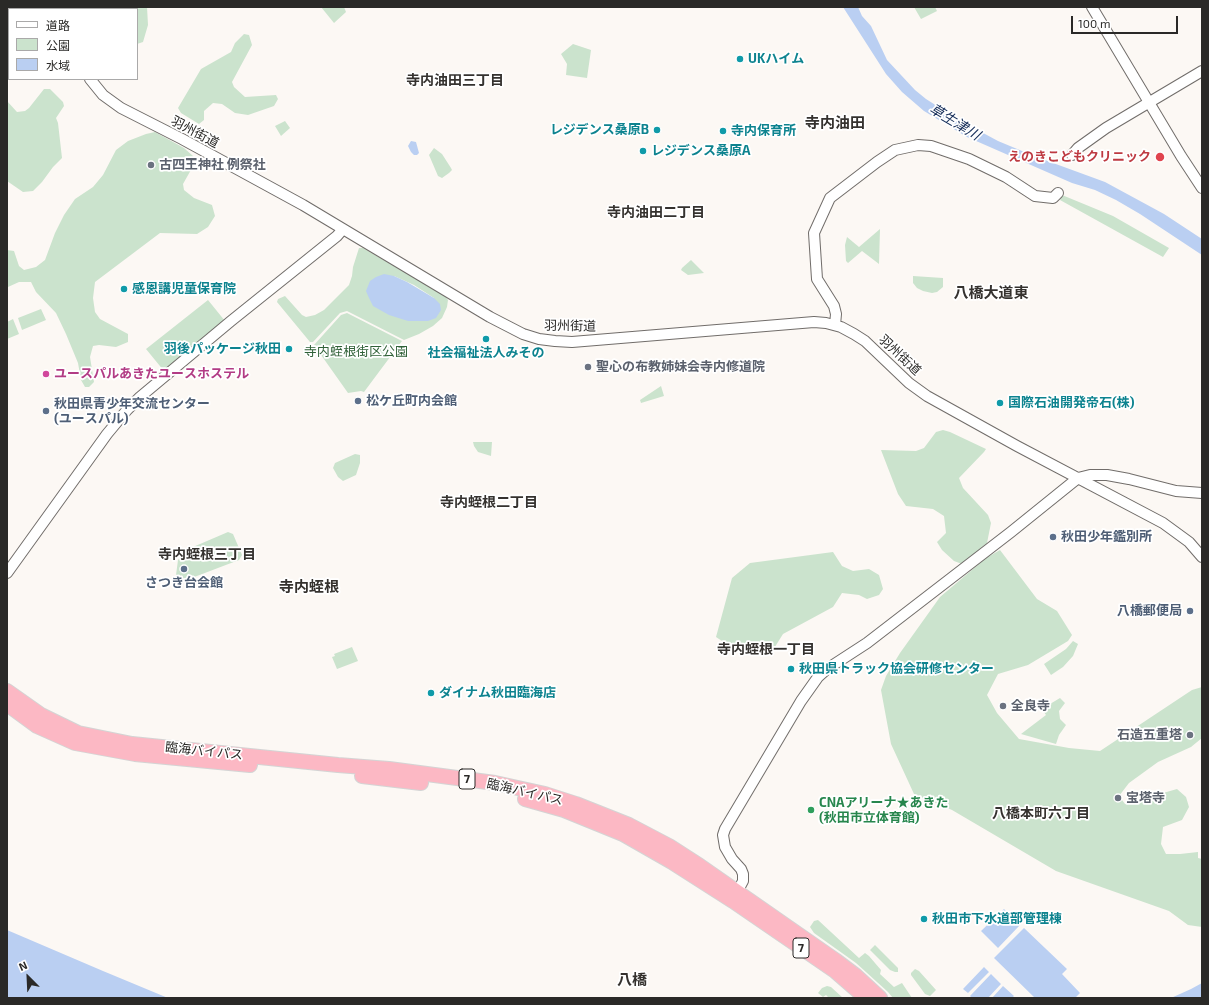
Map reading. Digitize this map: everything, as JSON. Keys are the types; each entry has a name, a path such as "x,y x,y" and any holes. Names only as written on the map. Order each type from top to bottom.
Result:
{"highway":[{"name":"臨海バイパス","path":"7,691 41,715 78,732 132,744 389,769 495,783 545,794 576,804 629,825 669,846 835,971 866,998"},
{"name":"臨海バイパス","path":"7,704 37,726 75,743 135,754 456,786 486,790 539,802 585,818 623,834 735,896 845,968 880,998"}],"street":[{"path":"1092,7 1181,156 1202,188"},
{"path":"1072,155 1078,148 1106,128 1202,71"},
{"name":"羽州街道","path":"91,80 102,95 121,108 253,178 343,229 490,317 523,334 539,339 572,342 814,322 835,325 854,334 865,342 909,383 928,396 1011,443 1163,523 1189,542 1202,556"},
{"path":"835,325 836,314 834,306 817,279 814,234 830,198 895,150 918,145 931,146 968,159 1006,177 1035,196 1053,198 1058,193"},
{"path":"7,573 107,434 127,410 140,397 231,321 337,236 343,229"},
{"path":"735,896 743,881 743,874 738,864 728,854 724,847 723,835 725,829 801,701 818,677 826,669 866,643 1000,541 1078,478 1090,475 1107,475 1176,491 1202,493"}],"green space":[{"path":"7,7 27,7 8,8 7,40"},
{"path":"147,7 148,25 143,42 138,44 138,8 116,8"},
{"path":"321,7 344,7 346,12 334,23"},
{"path":"914,7 935,7 937,11 921,19"},
{"path":"244,34 249,35 252,45 232,82 234,87 245,97 276,95 278,99 274,106 248,115 235,113 222,104 213,103 204,111 204,120 199,124 181,113 178,108 201,69 231,52 235,43"},
{"path":"573,44 591,50 587,78 566,75 567,64 561,54"},
{"path":"44,89 50,89 63,102 64,106 56,118 58,123 62,158 33,191 23,192 7,181 7,101 17,112 25,111"},
{"path":"285,121 290,128 281,136 275,126"},
{"path":"155,132 184,148 193,156 196,161 183,184 184,190 194,198 212,205 215,216 208,227 197,234 160,233 95,282 93,298 95,312 100,319 128,334 128,342 116,347 99,345 93,346 90,357 94,382 89,387 85,387 81,380 78,363 56,313 36,292 31,282 19,282 8,287 7,289 7,250 14,251 19,266 24,270 36,267 45,260 55,233 64,215 75,199 93,187 103,175 116,150 128,141"},
{"path":"434,148 442,154 452,170 442,178 438,176 429,155"},
{"path":"1062,195 1113,216 1169,248 1163,257 1060,200"},
{"path":"880,229 879,264 862,251 848,263 846,261 845,245 847,237 859,247"},
{"path":"359,248 363,248 445,296 448,300 447,307 442,318 433,326 404,340 347,311 340,313 313,342 310,342 277,302 278,299 285,296 302,315 306,317 315,315 324,310 349,285","holes":["394,276 414,285 434,298 428,321 408,321"]},
{"path":"691,260 704,273 688,275 681,270"},
{"path":"913,276 943,278 943,287 937,292 932,293 923,291 917,288 913,283"},
{"path":"208,300 225,321 164,371 146,349"},
{"path":"41,309 46,320 22,330 18,318"},
{"name":"寺内蛭根街区公園","path":"347,313 402,341 364,392 348,393 314,345 341,315"},
{"path":"13,319 19,334 7,339 7,322"},
{"path":"661,386 664,396 641,403 640,400"},
{"path":"943,430 986,449 959,478 963,488 988,515 991,523 987,543 962,564 954,561 942,550 937,542 946,533 944,516 933,509 906,506 898,494 881,450 916,451 924,448 936,432"},
{"path":"473,442 492,442 491,456 478,452"},
{"path":"355,454 360,455 360,463 356,475 343,481 338,477 333,468 335,463"},
{"path":"228,532 233,534 242,555 239,560 189,579 180,578 176,575 178,560 186,550"},
{"path":"1000,550 1037,599 1057,611 1072,635 1068,641 1028,665 998,674 987,695 997,713 1019,739 1069,748 1100,751 1192,690 1202,687 1202,738 1191,747 1158,762 1129,783 1119,796 1125,804 1177,789 1186,797 1189,807 1182,820 1163,827 1161,844 1166,854 1198,852 1198,858 1202,859 1202,927 1188,925 1169,911 1056,871 952,810 914,794 891,744 881,690 886,676 900,653 940,597 986,558"},
{"path":"833,552 842,566 853,571 869,569 879,575 883,589 879,595 867,599 859,595 842,593 833,607 783,634 773,650 746,652 731,647 716,637 732,578 750,563"},
{"path":"1073,641 1078,644 1073,656 1063,667 1051,675 1044,664 1066,649"},
{"path":"352,647 358,661 337,669 332,657 335,656 334,654"},
{"path":"1060,698 1065,703 1059,711 1060,719 1066,725 1059,735 1056,744 1021,734 1046,715 1044,712 1045,707"},
{"path":"818,920 859,958 865,953 869,956 881,970 880,974 894,987 902,983 912,998 893,998 856,963 814,933 810,927 814,921"},
{"path":"875,945 898,968 898,972 890,970 870,950"},
{"path":"915,969 919,971 936,990 930,996 925,994 911,975"},
{"path":"827,986 831,987 843,998 829,998 826,995 823,997 818,993 822,988"}],"water":[{"name":"草生津川","path":"843,7 858,7 862,16 871,26 887,60 915,90 926,99 959,120 998,141 1105,182 1164,214 1202,239 1202,255 1116,200 1095,190 1072,183 967,137 924,111 902,92 886,74"},
{"path":"411,141 416,142 419,153 417,155 414,155 411,152 408,146"},
{"path":"384,274 394,276 407,282 434,298 440,304 441,310 436,318 428,321 408,321 389,315 373,306 366,291 370,281"},
{"path":"1004,909 1020,925 998,948 981,931"},
{"path":"1024,928 1067,969 1062,974 1080,993 1075,998 1035,998 994,958"},
{"path":"7,930 103,971 168,998 7,998"},
{"path":"984,967 989,972 968,993 963,989"},
{"path":"991,974 1001,984 988,998 972,998 970,996"},
{"path":"1202,983 1202,998 1171,998 1191,989"},
{"path":"1003,986 1014,996 1012,998 992,998"}],"place":[{"name":"UKハイム","path":"740,59"},
{"name":"レジデンス桑原B","path":"657,130"},
{"name":"寺内保育所","path":"723,131"},
{"name":"レジデンス桑原A","path":"643,151"},
{"name":"えのきこどもクリニック","path":"1160,157"},
{"name":"古四王神社 例祭社","path":"151,165"},
{"name":"感恩講児童保育院","path":"124,289"},
{"name":"社会福祉法人みその","path":"486,339"},
{"name":"羽後パッケージ秋田","path":"289,349"},
{"name":"聖心の布教姉妹会寺内修道院","path":"588,367"},
{"name":"ユースパルあきたユースホステル","path":"46,374"},
{"name":"松ケ丘町内会館","path":"358,401"},
{"name":"国際石油開発帝石(株)","path":"1000,403"},
{"name":"秋田県青少年交流センター (ユースパル)","path":"46,411"},
{"name":"秋田少年鑑別所","path":"1053,537"},
{"name":"さつき台会館","path":"184,569"},
{"name":"八橋郵便局","path":"1190,611"},
{"name":"秋田県トラック協会研修センター","path":"791,669"},
{"name":"ダイナム秋田臨海店","path":"431,693"},
{"name":"全良寺","path":"1003,706"},
{"name":"石造五重塔","path":"1190,735"},
{"name":"宝塔寺","path":"1118,798"},
{"name":"CNAアリーナ★あきた (秋田市立体育館)","path":"811,810"},
{"name":"秋田市下水道部管理棟","path":"924,919"}],"district":[{"name":"寺内油田三丁目","path":"455,80"},
{"name":"寺内油田","path":"835,123"},
{"name":"寺内油田二丁目","path":"656,212"},
{"name":"八橋大道東","path":"991,293"},
{"name":"寺内蛭根二丁目","path":"489,502"},
{"name":"寺内蛭根三丁目","path":"207,554"},
{"name":"寺内蛭根","path":"309,587"},
{"name":"寺内蛭根一丁目","path":"766,649"},
{"name":"八橋本町六丁目","path":"1041,813"},
{"name":"八橋","path":"632,980"}]}
